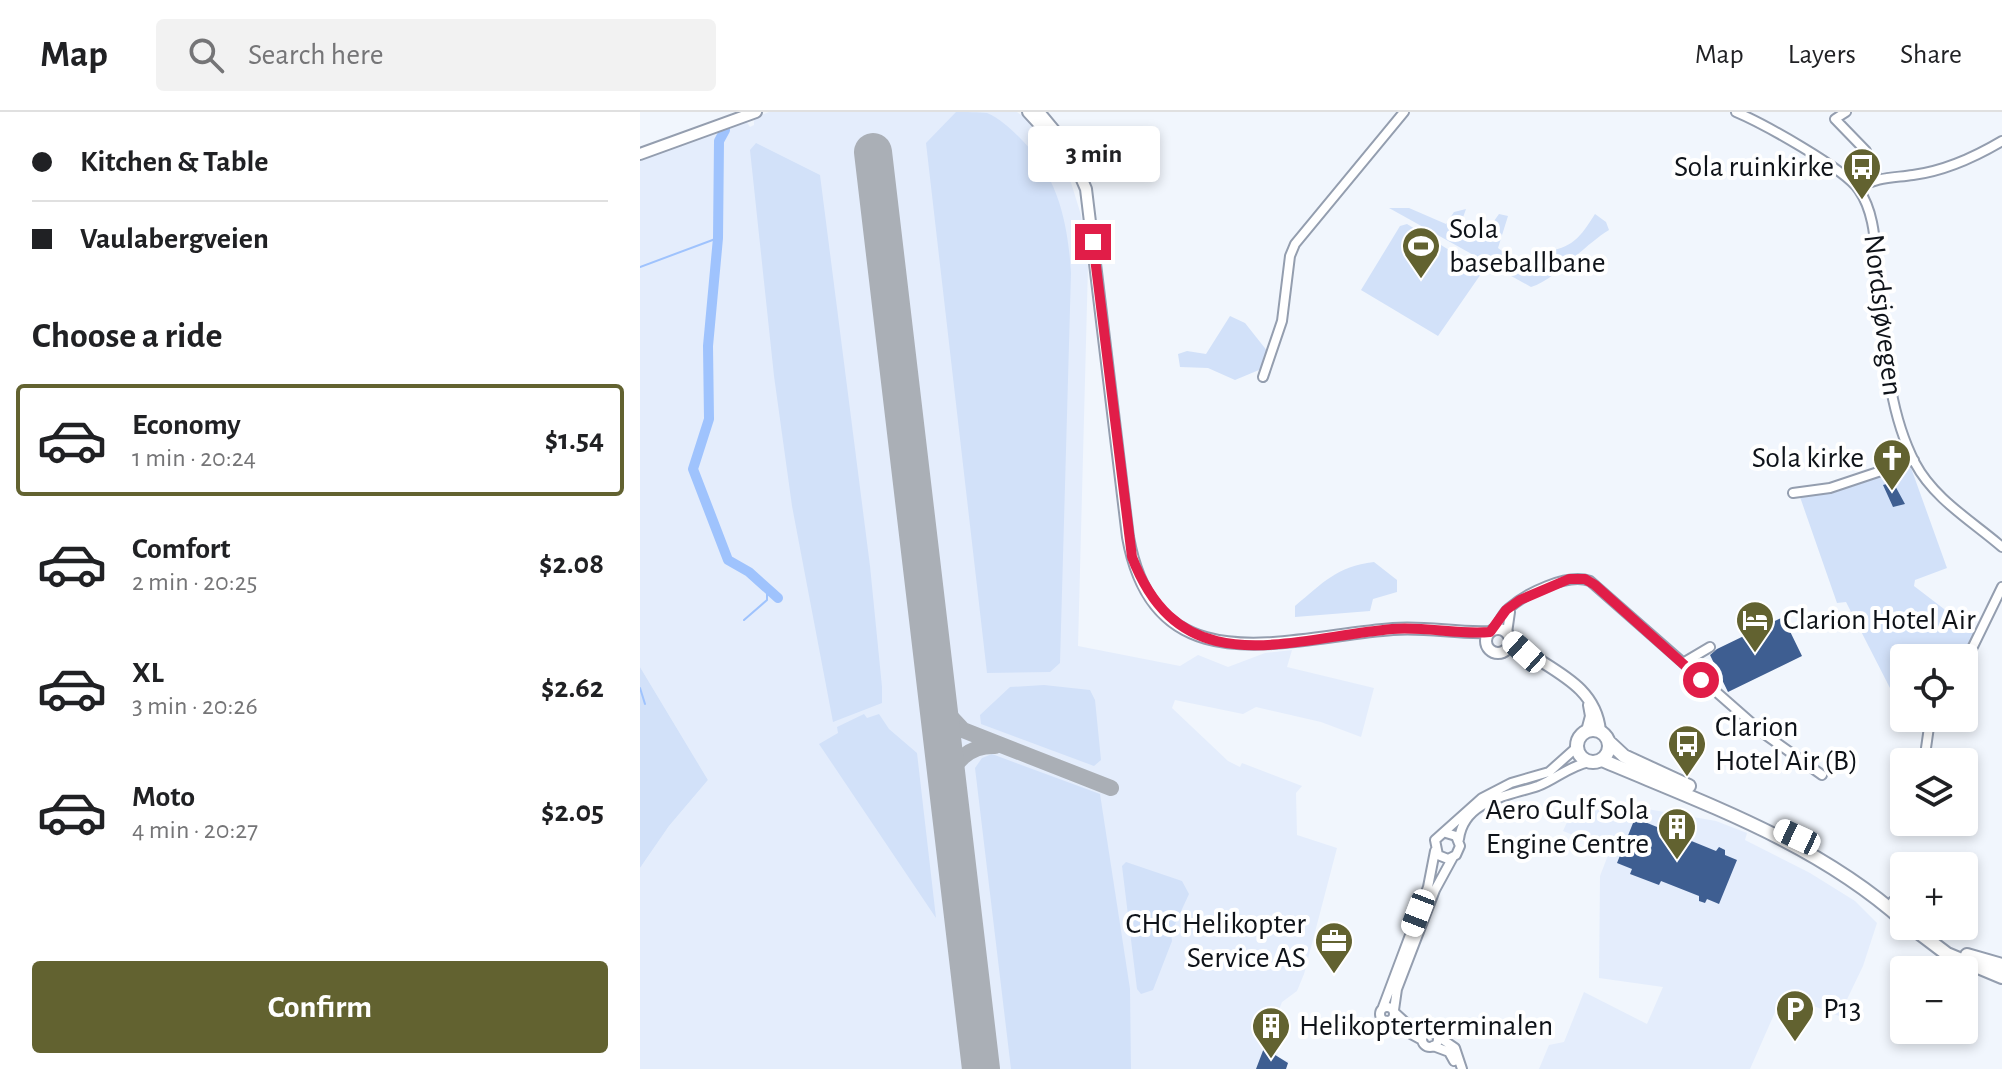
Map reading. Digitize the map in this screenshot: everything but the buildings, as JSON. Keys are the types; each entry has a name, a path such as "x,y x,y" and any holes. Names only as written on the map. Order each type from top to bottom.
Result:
{"highway":[{"path":"1890,893 1820,849 1632,760 1599,735 1581,735 1577,747 1579,754 1639,773 1815,855 1851,877 1890,909"},
{"path":"1596,761 1610,748 1599,735"},
{"path":"1928,940 1947,954 2002,977"},
{"path":"1943,940 1968,955 2002,965"}],"main road":[{"path":"640,154 756,112"},
{"path":"1028,112 1062,149 1088,208"},
{"path":"1039,112 1058,132 1075,160 1086,189 1128,537 1139,576 1157,605 1193,633 1234,645 1405,628 1470,633 1492,631 1508,636 1524,652 1561,673 1584,692 1594,704 1599,735"},
{"path":"1487,647 1486,639 1492,631"},
{"path":"1470,633 1494,653 1524,652"},
{"path":"1504,652 1508,636"}],"street":[{"path":"1263,377 1282,321 1290,256 1295,244 1404,112"},
{"path":"1736,112 1831,167 1858,188 1877,178 1931,171 2002,141"},
{"path":"1846,112 1835,119 1866,151 1877,178"},
{"name":"Nordsjøvegen","path":"1858,188 1873,227 1892,393 1914,460 1928,484 1941,497 2002,547"},
{"path":"1793,493 1830,488 1914,460"},
{"path":"1492,631 1511,607 1569,579 1585,579 1763,733 1822,775"},
{"path":"1974,644 2002,587"},
{"path":"1508,636 1511,607"},
{"path":"1683,663 1710,647"},
{"path":"1462,1069 1461,1057 1455,1048 1436,1035 1424,1036 1380,1015 1428,887 1438,837 1482,798 1511,783 1549,772 1577,747"},
{"path":"1387,1021 1394,1017 1397,989 1435,890 1460,849 1459,840 1465,822 1499,795 1539,785 1569,768 1596,761"},
{"path":"1446,833 1459,840"},
{"path":"1435,850 1443,858 1453,857"},
{"path":"1383,1007 1389,1006 1424,1036 1426,1046 1449,1052 1454,1061"},
{"path":"1433,1046 1437,1042 1436,1035"}],"shaded area":[{"path":"769,112 1017,112 1037,128 1055,150 1069,176 1081,215 1088,266 1078,646 1180,666 1198,655 1228,667 1265,653 1292,650 1287,667 1374,688 1361,737 1321,722 1256,707 1243,714 1175,700 1172,708 1228,761 1240,767 1242,763 1302,786 1296,793 1297,835 1337,848 1304,974 1297,991 1282,1002 1271,1031 1278,1046 1277,1058 1289,1061 1285,1069 640,1069 640,868 669,826 708,780 640,667 640,160 746,121 750,127 754,125 754,118"},
{"path":"956,112 987,113 1022,140 1053,185 1067,236 1071,273 1060,663 1050,672 987,673 926,143"},
{"path":"756,143 820,175 870,566 882,687 882,703 833,722 792,506 774,376 750,150"},
{"path":"1389,208 1409,208 1446,224 1454,212 1466,209 1460,226 1484,235 1499,214 1508,216 1498,248 1528,270 1544,252 1562,248 1574,240 1595,214 1606,222 1609,230 1550,277 1531,287"},
{"name":"Sola baseballbane","path":"1407,224 1483,271 1438,336 1361,290 1400,226"},
{"path":"1230,316 1245,323 1268,352 1259,370 1235,380 1208,368 1180,367 1178,354 1187,351 1206,354"},
{"path":"1910,465 1947,568 1915,580 1914,586 1974,632 1969,644 1890,644 1890,688 1846,602 1837,603 1800,497 1831,492"},
{"path":"1374,562 1397,580 1397,592 1373,599 1370,611 1295,617 1295,606 1331,577"},
{"path":"640,667 708,780 669,826 640,868"},
{"path":"1044,685 1090,690 1095,700 1101,760 1094,766 981,724 980,715 1010,687"},
{"path":"864,714 867,718 879,714 889,729 917,753 936,918 819,744 838,733 837,727"},
{"path":"992,754 1100,794 1130,989 1131,1069 1011,1069 975,768 982,758"},
{"path":"1590,799 1716,821 1747,833 1745,840 1810,873 1855,901 1877,923 1863,966 1839,1016 1783,994 1750,1069 1539,1069 1549,1045 1564,1042 1584,992 1647,1024 1663,987 1599,978 1600,876 1610,850 1563,831 1575,805"},
{"path":"1126,862 1182,881 1189,894 1171,933 1172,941 1153,990 1141,994 1137,989 1122,866"}],"waterway":[{"path":"725,130 719,141 718,238 708,346 709,419 693,469 728,560 749,572 778,598"},
{"path":"640,267 718,238"},
{"path":"744,620 767,600 767,590"},
{"path":"640,688 645,704"}],"taxiway":[{"path":"936,680 949,715 963,730 1111,788"},
{"path":"948,786 953,769 964,756 978,748 995,746"}],"runway":[{"path":"873,152 981,1069"}],"place":[{"name":"Sola ruinkirke","path":"1862,201"},
{"name":"Sola baseballbane","path":"1421,280"},
{"name":"Sola kirke","path":"1892,492"},
{"name":"Clarion Hotel Air","path":"1755,654"},
{"name":"Clarion Hotel Air (B)","path":"1687,778"},
{"name":"Aero Gulf Sola Engine Centre","path":"1677,861"},
{"name":"CHC Helikopter Service AS","path":"1334,975"},
{"name":"P13","path":"1795,1043"},
{"name":"Helikopterterminalen","path":"1271,1060"}],"route":[{"path":"1093,242 1132,557 1150,596 1173,621 1203,638 1243,645 1405,628 1490,632 1506,610 1517,602 1569,579 1579,578 1595,585 1701,680"}]}
